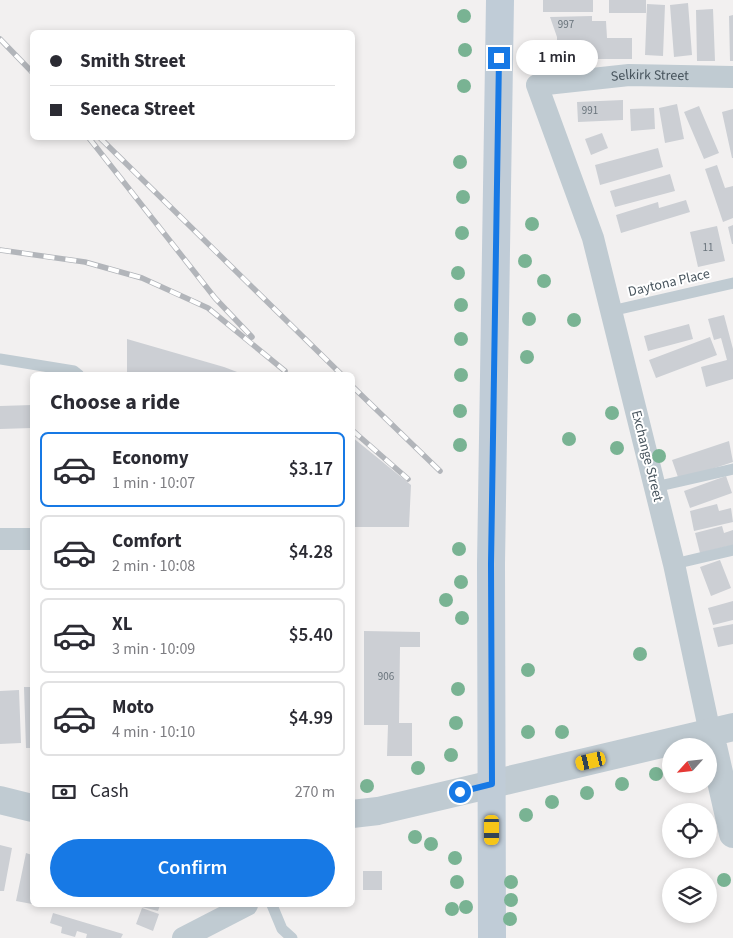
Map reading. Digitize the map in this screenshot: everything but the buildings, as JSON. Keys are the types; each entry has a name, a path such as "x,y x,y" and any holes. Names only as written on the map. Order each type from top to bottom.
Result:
{"main road":[{"path":"492,938 491,564 500,0"}],"street":[{"name":"Selkirk Street","path":"537,85 629,76 733,77"},
{"name":"Exchange Street","path":"537,85 593,238 674,564 721,730 733,834"},
{"path":"0,539 30,539"},
{"path":"355,814 378,811 721,730"},
{"path":"0,800 30,808"},
{"path":"183,938 243,907"}],"lane":[{"name":"Daytona Place","path":"611,311 733,283"},
{"path":"0,359 75,372"},
{"path":"655,487 733,469"},
{"path":"674,564 733,550"},
{"path":"273,907 282,929 292,938"}],"railway":[{"path":"0,39 30,70"},
{"path":"91,140 215,298 252,337"},
{"path":"102,140 339,372"},
{"path":"0,250 85,262 142,278 208,308 285,371"},
{"path":"355,389 440,471"},
{"path":"355,433 408,479"}],"route":[{"path":"460,792 492,784 491,564 499,58"}]}
